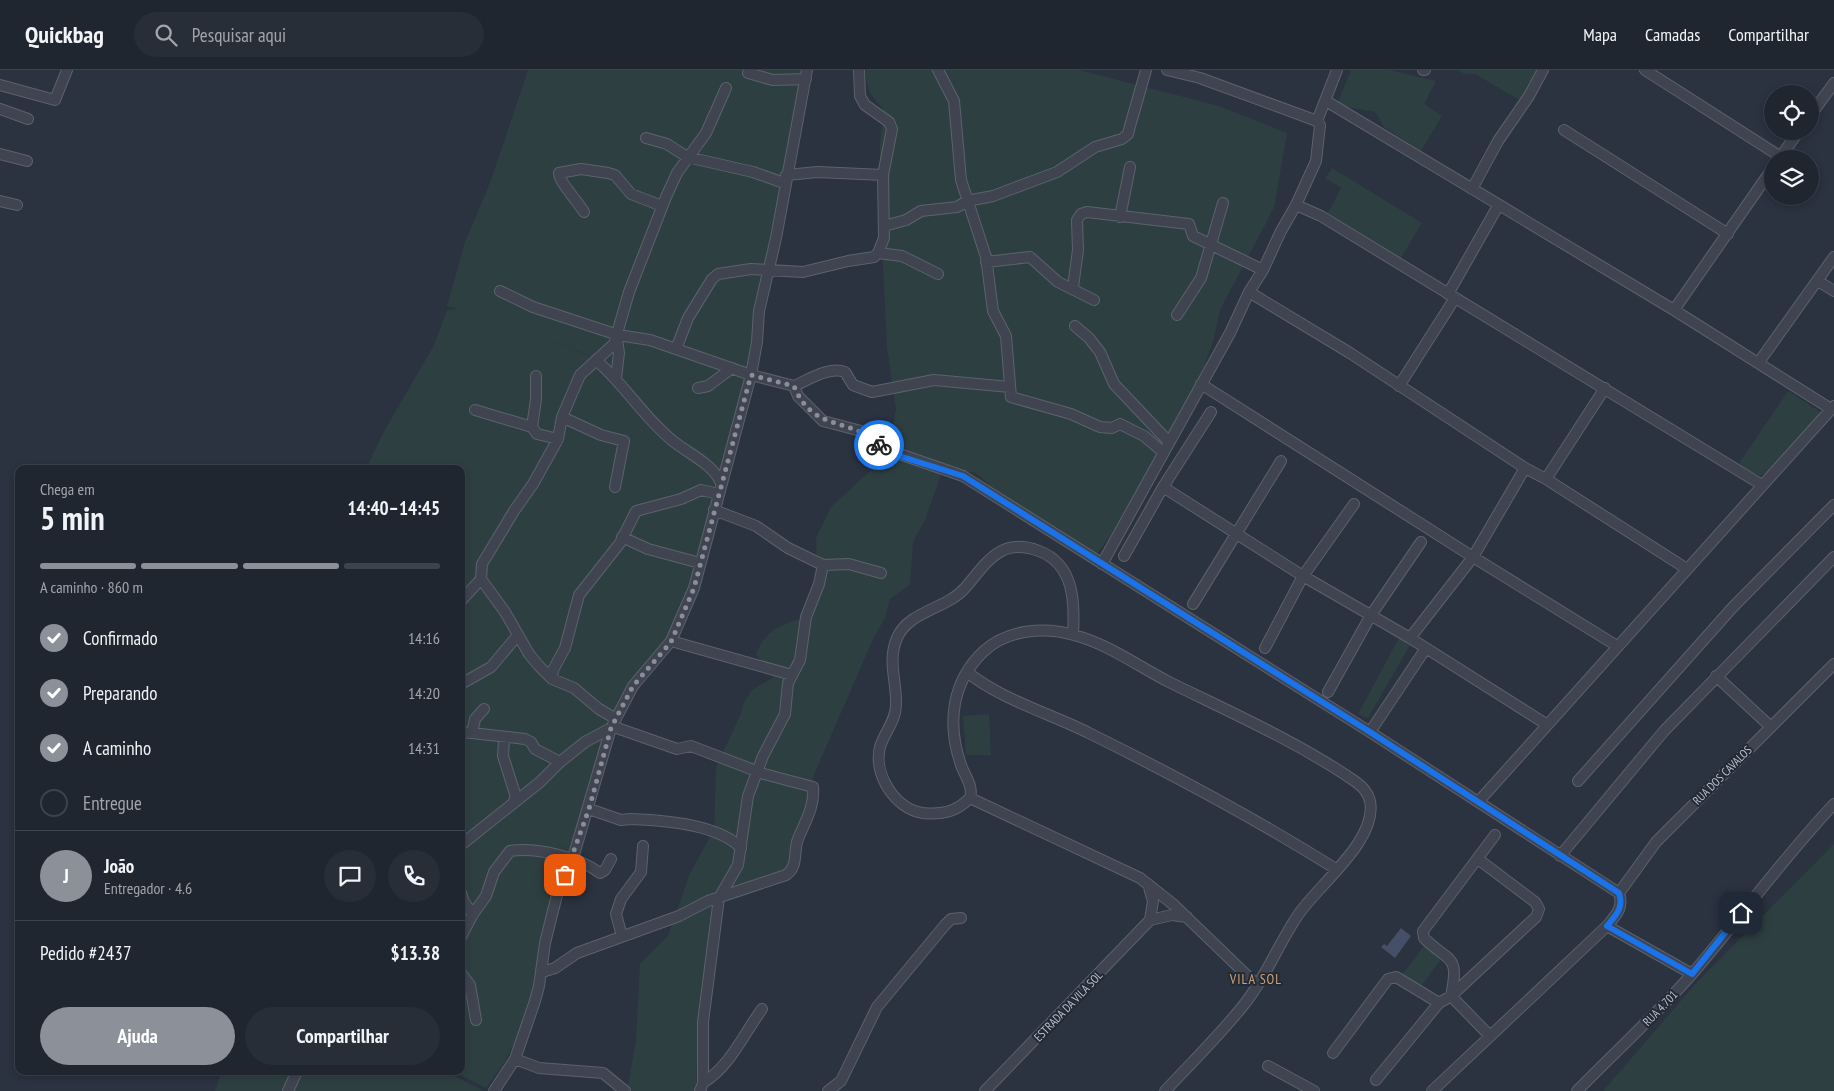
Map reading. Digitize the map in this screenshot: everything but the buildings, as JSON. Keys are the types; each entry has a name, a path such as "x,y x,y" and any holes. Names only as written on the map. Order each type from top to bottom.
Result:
{"street":[{"path":"0,85 55,100 67,70"},
{"path":"676,348 688,318 714,276 735,270 803,272 874,257 882,247 884,226 883,175 892,130 888,122 865,105 860,96 859,70"},
{"path":"938,70 954,101 958,163 967,201 986,262 994,311 1007,342 1010,398 1071,414 1100,427 1112,428 1120,424 1144,436 1163,452"},
{"path":"884,226 906,220 921,211 957,207 967,201 993,196 1057,172 1095,147 1122,139 1128,134 1146,70"},
{"path":"1102,564 1168,441 1230,333 1249,292 1263,270 1281,231 1296,206 1316,160 1320,126 1317,121 1186,72 1167,70"},
{"path":"1317,121 1337,70"},
{"path":"1472,189 1498,140 1529,96 1543,70"},
{"path":"1644,70 1768,150"},
{"path":"494,1091 515,1059 535,1001 556,895 573,858 613,724 633,686 671,642 694,588 751,375 768,270 776,238 785,179 807,74 773,80 748,73"},
{"path":"1819,104 1834,83"},
{"path":"542,972 555,968 577,953 679,916 708,901 789,873 794,864 798,838 803,832 811,810 813,787 757,770 691,746 677,749 617,728 599,709 574,688 552,679 529,654 505,612 482,580 482,564 488,551 533,484 558,439 562,417 580,375 611,348 617,337 629,292 662,206 677,173 706,133 726,88"},
{"path":"1326,101 1833,408 1546,724 1479,802"},
{"path":"0,110 28,120"},
{"path":"1564,130 1728,234"},
{"path":"646,138 667,144 688,157 785,179 818,172 883,175"},
{"path":"0,154 27,161"},
{"path":"1120,217 1130,167"},
{"path":"584,212 573,194 560,180 559,173 581,169 615,175 631,194 662,206"},
{"path":"1674,310 1764,181"},
{"path":"0,200 17,206"},
{"path":"1177,315 1201,278 1213,244 1223,202"},
{"path":"1296,206 1321,216 1762,485"},
{"path":"1400,386 1451,296 1498,206"},
{"path":"1073,287 1078,250 1078,216 1094,212 1120,217 1189,224 1193,236 1213,244 1224,253 1263,270"},
{"path":"878,253 902,256 938,274"},
{"path":"986,262 1030,257 1058,282 1073,287 1094,300"},
{"path":"1759,362 1834,257"},
{"path":"1818,281 1834,291"},
{"path":"500,291 533,307 617,337 650,340 751,375 794,386 812,377 838,370 845,372 853,385 872,392 934,380 1010,387"},
{"path":"1249,292 1350,353 1525,468 1546,479 1687,569"},
{"path":"1075,326 1089,338 1100,352 1114,384 1168,441"},
{"path":"616,378 619,353 617,337"},
{"path":"596,360 616,378 660,430 715,471 721,483"},
{"path":"698,388 708,386 732,368"},
{"path":"532,427 536,399 536,376"},
{"path":"1201,384 1472,557 1617,646"},
{"path":"794,386 798,396 823,421 862,431 882,448 963,476 1370,732 1619,893 1621,899 1619,911 1607,926 1489,1035 1432,1091"},
{"path":"1546,479 1605,388"},
{"path":"475,410 532,427 538,434 558,439"},
{"path":"1124,556 1163,487 1211,412"},
{"path":"562,417 601,435 624,441 615,487"},
{"path":"1193,604 1281,460"},
{"path":"1410,638 1472,557 1525,468"},
{"path":"1163,487 1302,576 1410,638 1546,724"},
{"path":"552,679 553,670 565,648 579,595 595,572 614,552 636,511 681,499 702,490 718,494"},
{"path":"1265,648 1302,576 1354,504"},
{"path":"1578,781 1734,606 1834,505"},
{"path":"714,510 756,526 788,548 824,565 849,564 881,573"},
{"path":"622,537 648,549 700,563"},
{"path":"1328,692 1371,615 1421,542"},
{"path":"1074,634 1075,606 1072,589 1064,571 1039,551 1021,547 1005,549 990,556 965,588 949,602 907,624 897,636 892,651 896,708 880,747 880,768 886,786 899,803 915,812 930,814 953,811 970,798 971,786 960,764 953,735 953,710 958,688 977,658 1001,638 1022,632 1047,631 1074,634 1109,649 1298,748 1364,788 1370,802 1368,823 1356,849 1336,869 1298,915 1246,1002 1165,1091"},
{"path":"1560,856 1664,731 1834,558"},
{"path":"702,1087 703,1022 719,898 738,865 748,796 757,770 785,714 788,683 800,660 806,617 824,565"},
{"path":"465,597 482,580"},
{"path":"465,682 491,667 518,635"},
{"path":"671,642 792,675"},
{"path":"1370,732 1426,648"},
{"name":"RUA DOS CAVALOS","path":"1619,893 1656,842 1834,664"},
{"path":"967,672 999,692 1076,727 1194,786 1281,834 1336,869"},
{"path":"1716,676 1771,727"},
{"path":"484,709 475,718 466,732 504,739 525,740 531,742 535,749 560,762"},
{"path":"465,841 540,782 560,762 585,742 613,724"},
{"path":"504,739 503,756 516,797 514,801"},
{"path":"970,798 1123,868 1147,883 1188,918 1257,985"},
{"name":"RUA 4.701","path":"1577,1091 1655,1014 1692,974 1778,867 1834,804"},
{"path":"589,809 621,820 630,819 689,824 733,840 741,848"},
{"path":"1451,996 1455,971 1454,963 1447,955 1424,938 1423,931 1495,835"},
{"path":"622,936 616,914 621,899 641,872 643,846"},
{"path":"465,929 473,914 481,905 494,872 510,851 558,854 573,858 600,873 605,870 611,859"},
{"path":"1376,1080 1439,1004 1451,996 1520,933 1538,912 1535,902 1478,859"},
{"path":"1147,883 1153,901 1150,920 1172,915 1188,918"},
{"path":"465,903 473,914"},
{"path":"828,1091 841,1080 877,1007 945,925 951,919 961,918"},
{"name":"ESTRADA DA VILA SOL","path":"985,1091 1150,920"},
{"path":"1607,926 1692,974"},
{"path":"1333,1052 1391,978 1396,977 1439,1004"},
{"path":"465,979 470,985 476,1020"},
{"path":"1451,996 1489,1035"},
{"path":"702,1087 717,1074 741,1043 762,1009"},
{"path":"515,1059 539,1068 603,1073 625,1091"},
{"path":"1268,1066 1314,1091"},
{"path":"288,1091 295,1075"}],"shaded area":[{"path":"528,70 802,70 771,250 745,383 722,474 675,441 609,369 594,358 531,331 588,356 613,377 662,435 704,467 719,484 692,584 669,639 618,699 578,834 556,892 544,939 535,995 518,1036 503,1065 486,1088 461,1075 465,1075 465,465 368,465 383,433 433,347 447,310 458,309 447,306 465,242 490,183"},
{"path":"866,70 1079,70 1219,106 1287,133 1274,208 1220,310 1214,339 1199,381 1132,505 1097,554 1032,520 974,472 942,472 925,520 913,542 910,585 890,599 885,618 874,637 813,777 808,803 787,871 747,885 717,892 698,1022 696,1091 627,1091 636,1040 640,964 668,936 690,873 714,830 716,768 741,713 744,702 752,690 774,677 756,654 763,640 778,627 800,619 817,574 816,538 831,507 871,470 892,431 896,409 887,347 880,204 880,144 883,108 870,91"},
{"path":"1351,70 1389,70 1436,81 1424,104 1442,116 1421,151 1384,127 1375,112 1337,105"},
{"path":"1458,70 1540,70 1523,102 1475,74 1464,74"},
{"path":"1332,168 1422,223 1401,258 1328,213 1341,188 1325,178"},
{"path":"1788,391 1819,411 1819,416 1767,472 1761,476 1738,465"},
{"path":"1400,636 1410,645 1368,718 1358,714"},
{"path":"989,714 991,755 966,755 963,716"},
{"path":"1834,844 1834,1091 1603,1091 1698,981"},
{"path":"1425,945 1442,958 1419,989 1401,976"},
{"path":"221,1075 452,1075 484,1091 215,1091"}],"water":[{"path":"1401,928 1411,936 1395,958 1381,947 1384,944 1387,946"}],"way so far":[{"path":"565,875 573,858 589,809 611,728 633,686 671,642 694,588 751,375 794,386 798,396 823,421 862,431 879,445"}],"district":[{"name":"VILA SOL","path":"1256,979"}],"route":[{"path":"879,445 896,455 963,476 1370,732 1619,893 1621,906 1607,926 1651,952 1692,974 1741,913"}]}
